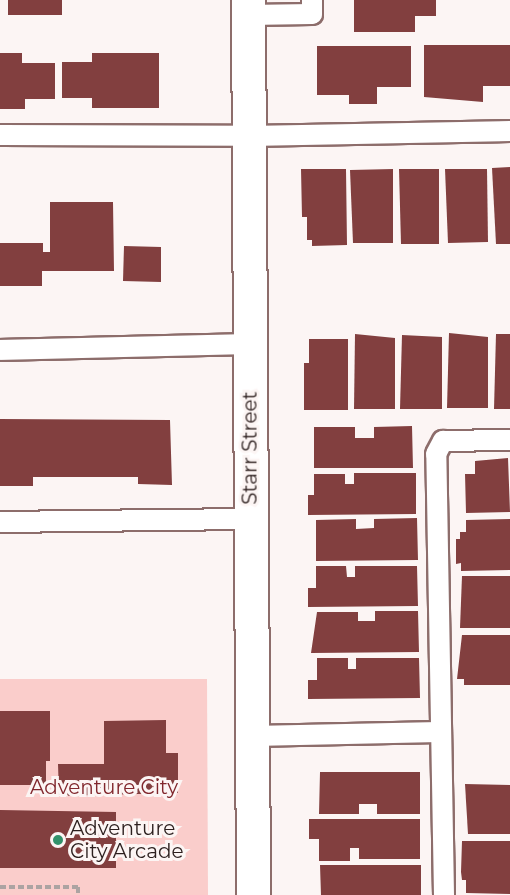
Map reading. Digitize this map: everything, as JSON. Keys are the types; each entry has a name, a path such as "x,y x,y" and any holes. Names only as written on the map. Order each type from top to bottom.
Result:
{"street":[{"name":"Starr Street","path":"248,7 253,895"}],"lane":[{"path":"248,7 312,14 312,0"},
{"path":"0,135 249,136 510,131"},
{"path":"0,350 250,344"},
{"path":"444,895 436,454 443,441 510,440"},
{"path":"0,522 250,519"},
{"path":"251,736 441,732"}],"path":[{"path":"0,887 78,887 78,895"}],"green space":[{"name":"Adventure City","path":"0,679 207,679 208,895 0,895"}],"building":[{"path":"8,0 62,0 62,15 8,15"},
{"path":"354,0 436,0 436,16 415,16 415,32 354,32"},
{"path":"424,45 510,45 510,86 483,86 483,102 424,97"},
{"path":"317,46 411,46 411,87 377,87 377,104 349,104 349,95 317,95"},
{"path":"0,53 22,53 22,63 55,63 55,99 25,99 25,109 0,109"},
{"path":"92,53 159,53 159,108 92,108 92,98 62,98 62,62 92,62"},
{"path":"510,167 510,244 496,244 492,168"},
{"path":"301,169 346,169 347,245 312,246 312,240 307,240 307,217 302,217"},
{"path":"393,169 393,243 353,243 350,170"},
{"path":"399,169 439,169 439,244 401,244"},
{"path":"445,169 487,169 488,242 448,243"},
{"path":"50,202 113,202 114,271 42,271 42,286 0,286 0,243 43,243 43,252 50,252"},
{"path":"124,246 161,247 161,282 123,281"},
{"path":"449,333 488,337 488,408 447,408"},
{"path":"355,334 395,338 395,409 354,409"},
{"path":"496,334 510,334 510,409 494,409"},
{"path":"402,335 442,337 442,409 400,409"},
{"path":"309,339 348,339 348,410 304,410 304,363 309,363"},
{"path":"0,419 170,420 172,485 138,484 138,477 33,477 33,486 0,486"},
{"path":"412,426 413,468 314,468 314,427 355,427 355,438 374,438 374,427"},
{"path":"508,458 510,512 466,513 465,474 475,474 475,461"},
{"path":"354,473 416,473 416,514 308,515 308,495 314,495 314,474 345,474 345,484 354,484"},
{"path":"417,518 418,560 316,561 316,520 356,519 356,529 374,528 374,519"},
{"path":"510,519 510,570 461,571 461,563 456,564 456,539 460,539 460,532 466,532 466,520"},
{"path":"316,566 346,566 347,577 355,577 355,566 417,566 418,606 308,607 308,588 316,588"},
{"path":"462,576 510,576 510,628 460,628"},
{"path":"375,611 418,611 419,652 311,653 317,612 358,612 358,621 375,621"},
{"path":"462,635 510,635 510,685 464,685 464,679 457,679"},
{"path":"317,658 348,658 348,669 356,669 356,658 419,658 420,698 308,699 308,680 317,680"},
{"path":"0,711 50,711 50,761 46,761 46,785 0,785"},
{"path":"166,720 166,753 178,753 178,793 59,796 58,764 104,764 104,721"},
{"path":"320,772 420,772 420,814 377,814 377,804 359,804 359,814 319,814"},
{"path":"465,784 510,785 510,834 468,834"},
{"name":"Adventure City Arcade","path":"0,810 116,812 116,868 0,868"},
{"path":"309,819 420,819 420,859 359,859 359,848 350,848 350,861 319,861 319,839 309,839"},
{"path":"462,841 510,841 510,894 466,893 466,880 462,880 461,872"},
{"path":"320,865 421,865 421,895 321,895"}],"place":[{"name":"Adventure City Arcade","path":"58,840"}]}
